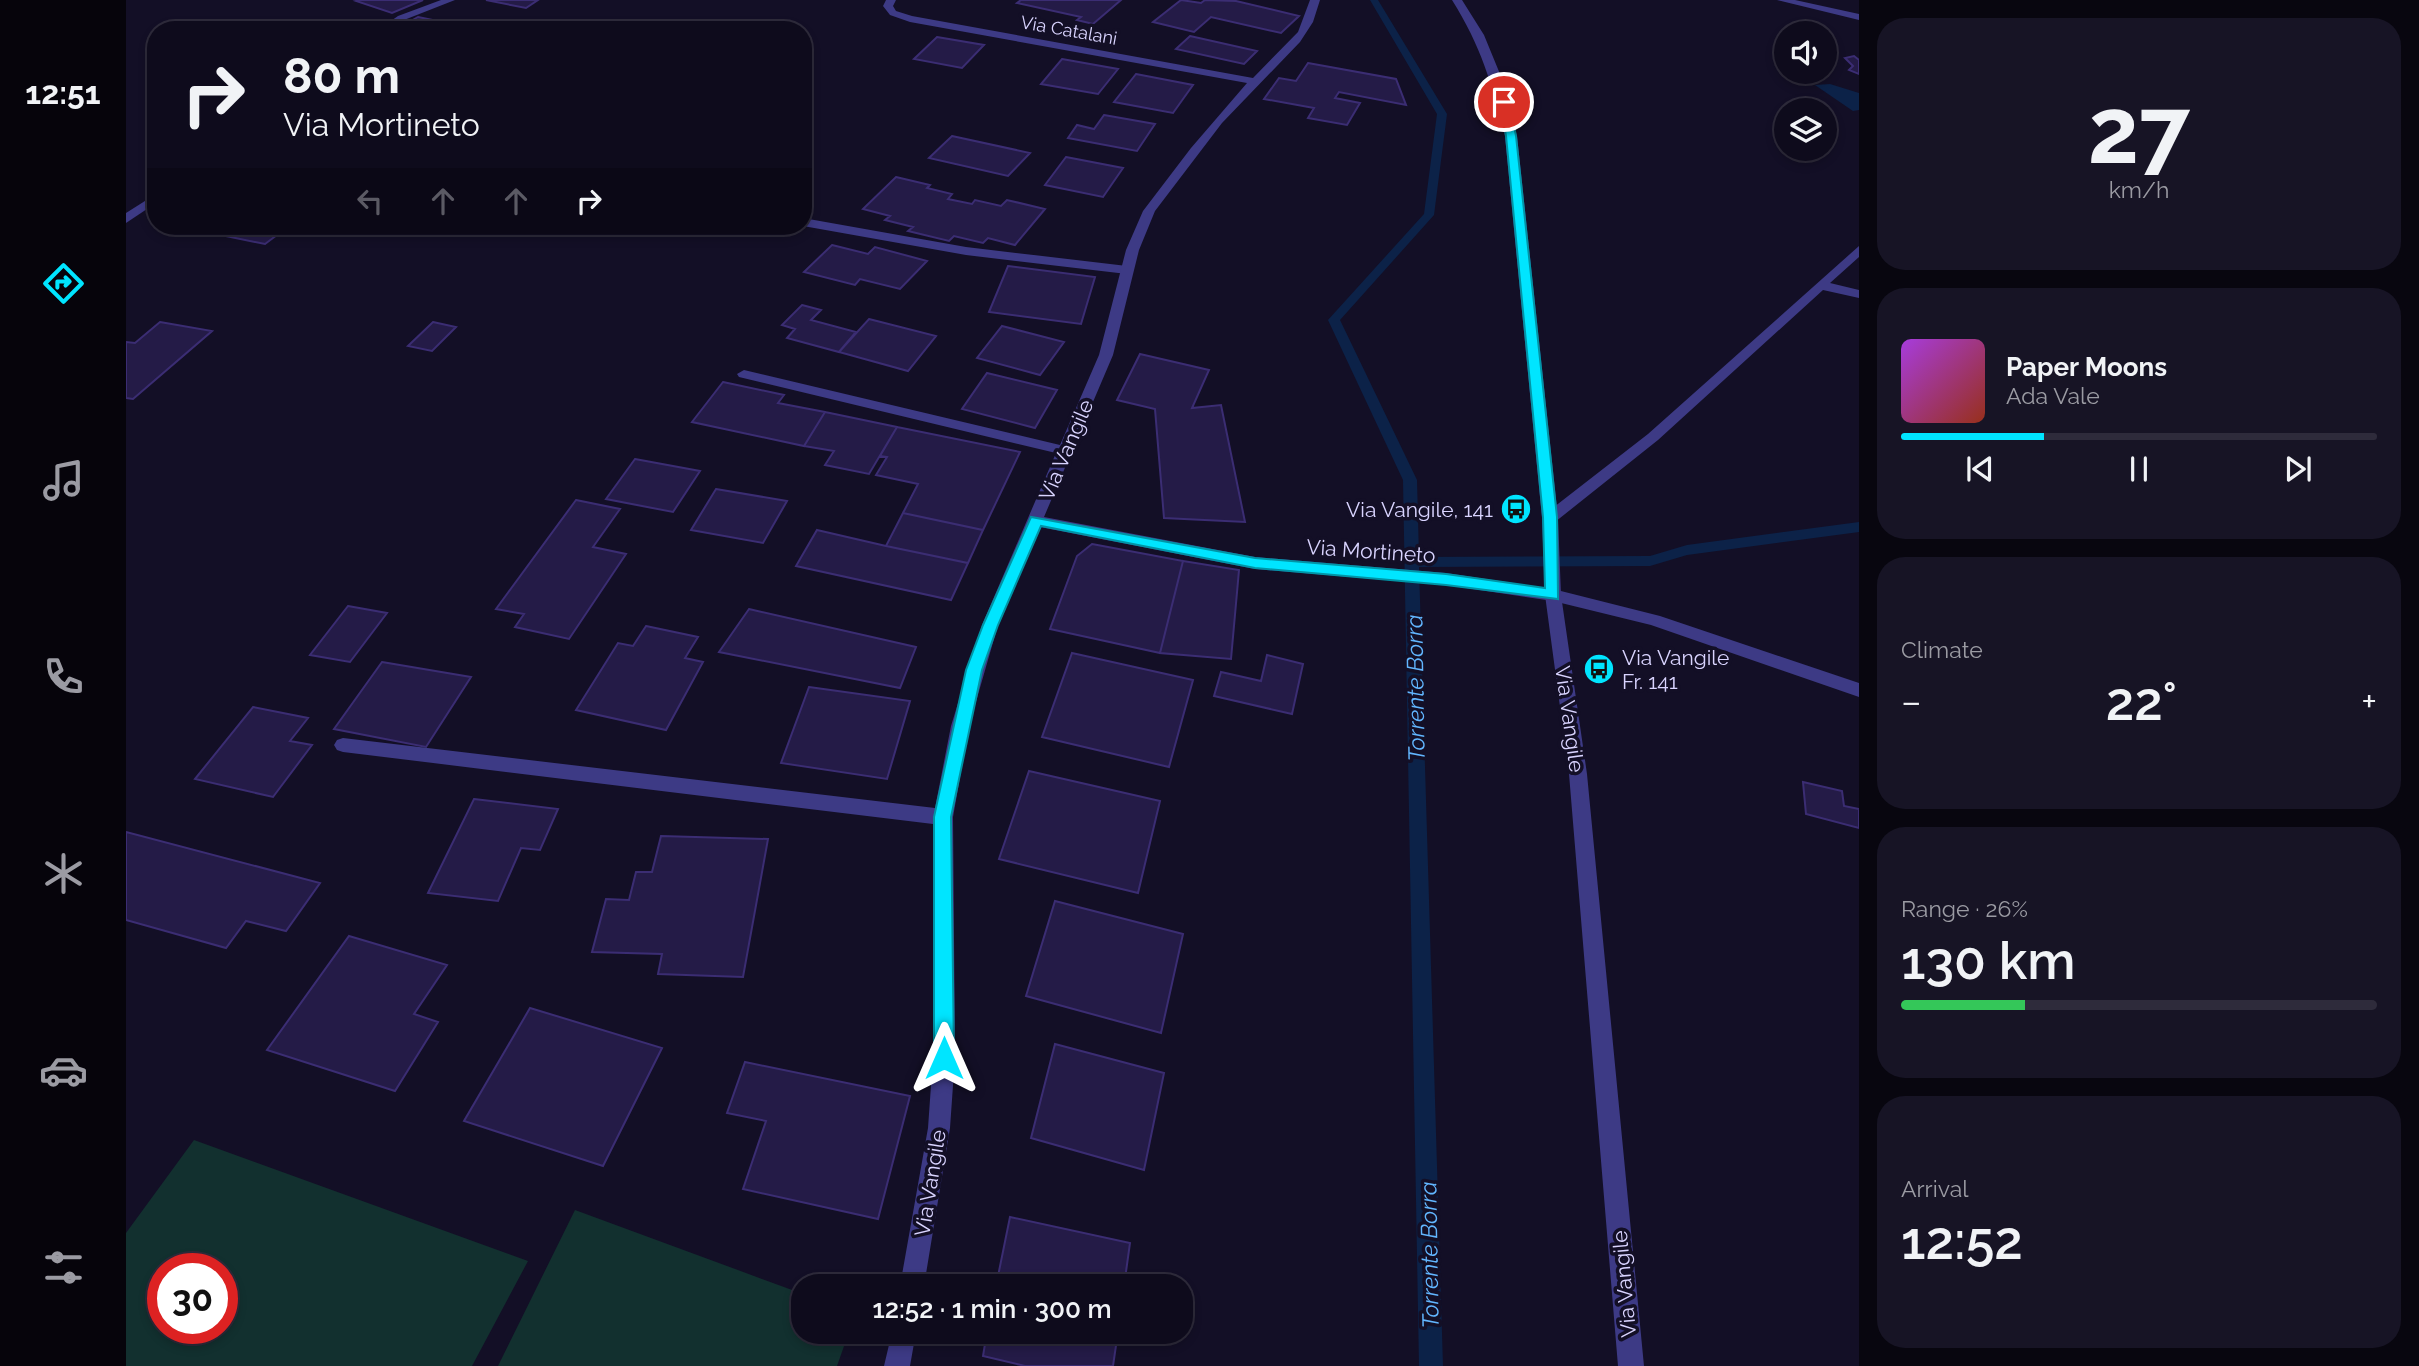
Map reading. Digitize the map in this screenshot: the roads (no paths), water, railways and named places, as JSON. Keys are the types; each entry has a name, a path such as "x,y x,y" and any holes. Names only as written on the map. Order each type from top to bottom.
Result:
{"street":[{"path":"396,21 450,0"},
{"name":"Via Catalani","path":"891,0 888,6 893,13 910,19 1254,81"},
{"name":"Via Vangile","path":"914,1274 939,1128 944,1058 943,817 974,670 990,625 1106,355 1138,236 1157,197 1254,81 1302,33 1315,0"},
{"name":"Via Vangile","path":"1457,0 1479,35 1495,74 1511,136 1550,517 1553,595 1578,774 1631,1366"},
{"path":"1782,0 1859,17"},
{"path":"126,219 147,204"},
{"path":"812,224 966,251 1128,270"},
{"path":"1550,517 1653,438 1859,250"},
{"path":"1820,285 1859,294"},
{"path":"744,374 1066,450"},
{"name":"Via Mortineto","path":"1036,520 1255,563 1446,579 1553,595 1654,620 1859,690"},
{"path":"342,745 943,817"},
{"path":"897,1366 902,1344"}],"water":[{"path":"1830,84 1859,93 1859,110 1853,111 1815,85"}],"waterway":[{"name":"Torrente Borra","path":"1374,0 1442,114 1429,215 1334,320 1410,480 1431,1366"},
{"path":"1413,562 1650,561 1687,550 1859,527"}],"place":[{"name":"Via Vangile, 141","path":"1516,509"},
{"name":"Via Vangile Fr. 141","path":"1599,669"}]}
